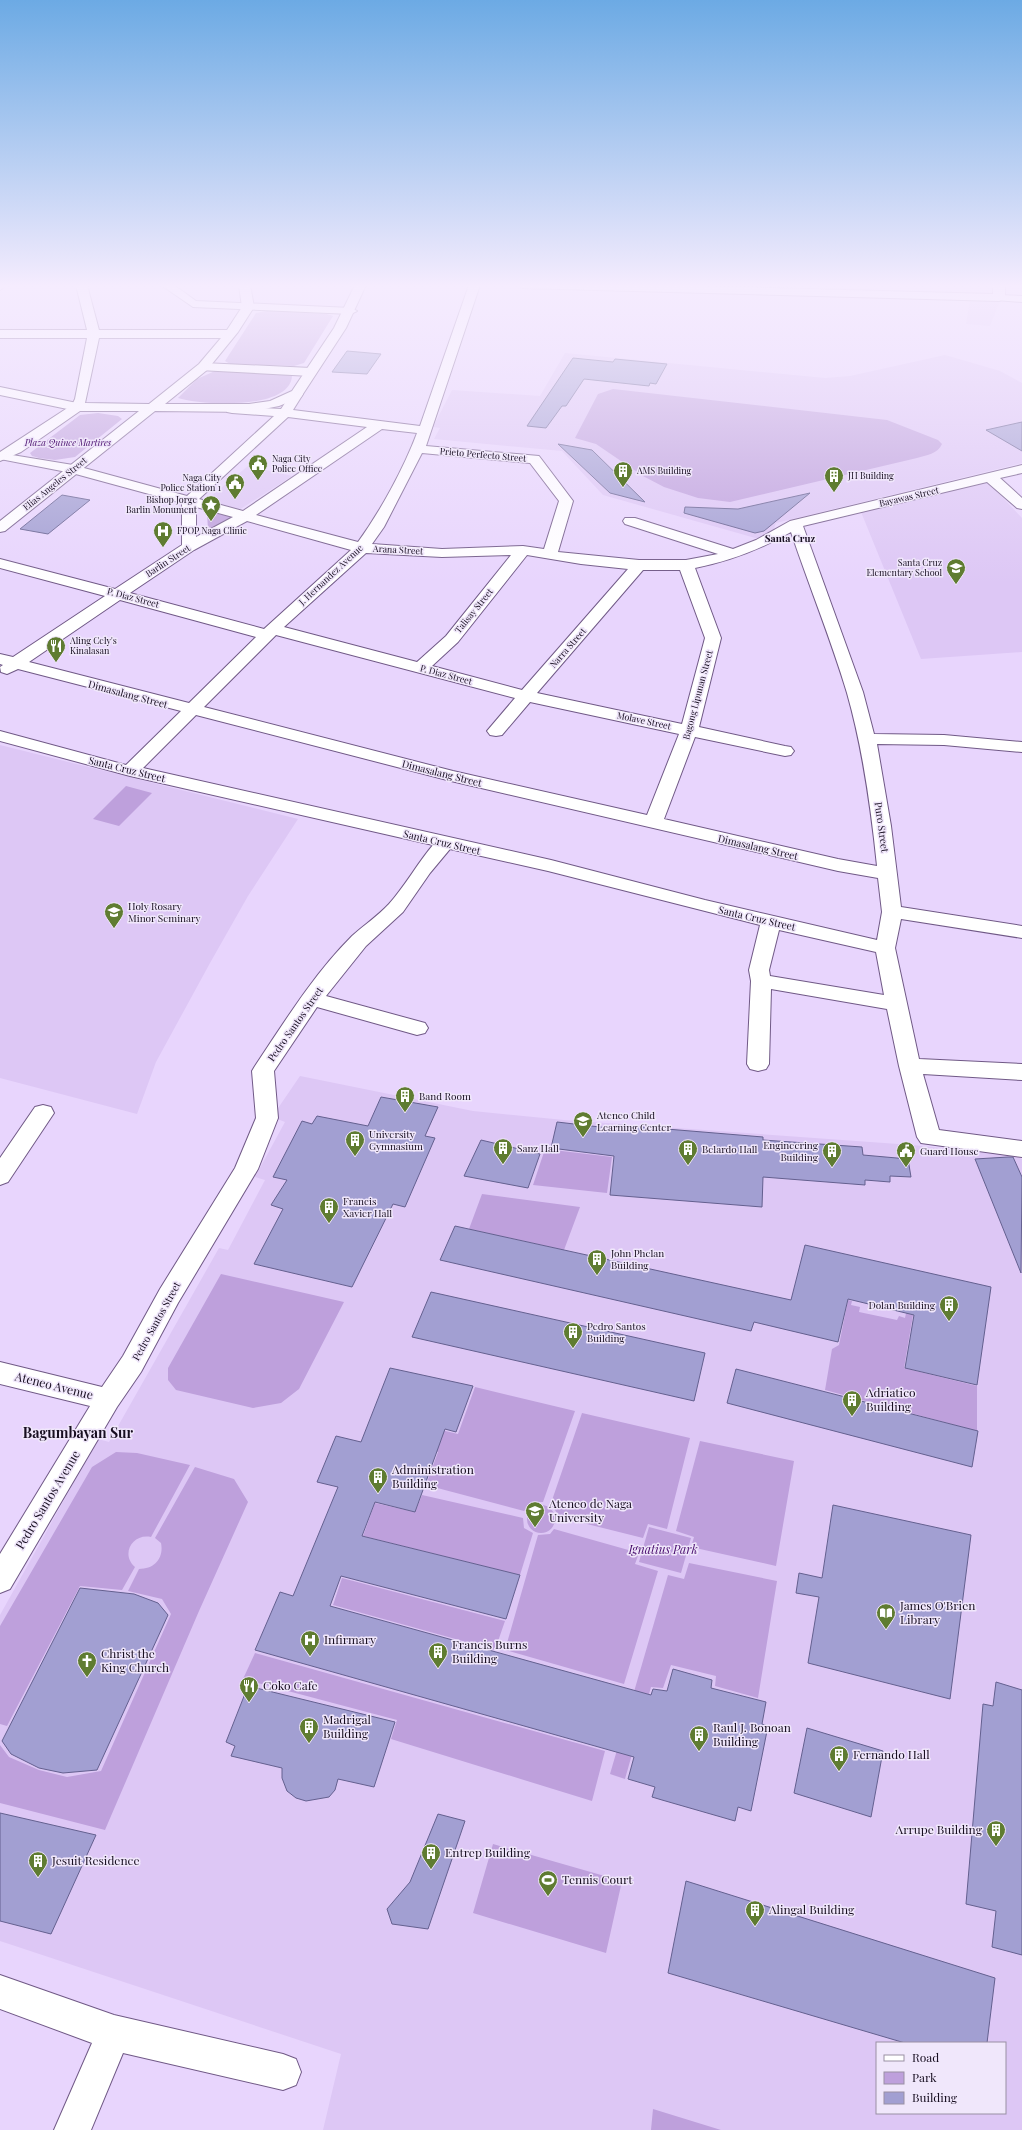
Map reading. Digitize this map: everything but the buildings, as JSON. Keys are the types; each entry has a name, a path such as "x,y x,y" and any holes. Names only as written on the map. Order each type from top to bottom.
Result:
{"street":[{"path":"2,456 77,407 81,399 84,384"},
{"name":"Elias Angeles Street","path":"0,528 180,384"},
{"path":"189,547 189,501 285,412 303,384"},
{"name":"J. Hernandez Avenue","path":"130,771 270,632 362,548 377,527 418,449 423,430 439,384"},
{"path":"0,391 77,407 150,407 285,412 423,430"},
{"path":"232,409 268,406 297,394"},
{"name":"Barlin Street","path":"5,665 189,547 245,516 379,425"},
{"name":"Prieto Perfecto Street","path":"418,449 534,459 566,501 550,555"},
{"name":"Arana Street","path":"2,456 73,469 362,548 442,553 523,550 550,555 639,565 686,565 734,554 760,543 796,524"},
{"name":"Bayawas Street","path":"796,524 1022,469"},
{"path":"990,477 1022,505"},
{"path":"630,521 734,554"},
{"name":"Puro Street","path":"796,524 855,692 867,739 882,826 892,912 885,948 910,1066 929,1137 1022,1149"},
{"name":"Talisay Street","path":"420,668 452,639 523,550"},
{"name":"P. Diaz Street","path":"0,563 117,594 420,668 526,696"},
{"name":"Narra Street","path":"496,731 639,565"},
{"name":"Bagong Lipunan Street","path":"653,823 689,731 713,638 686,565"},
{"name":"Dimasalang Street","path":"5,665 451,776 838,866 888,874"},
{"name":"Molave Street","path":"526,696 785,751"},
{"name":"Santa Cruz Street","path":"0,736 130,771 552,866 885,948"},
{"path":"867,739 944,740 1022,747"},
{"name":"Pedro Santos Street","path":"108,1399 132,1364 169,1296 246,1169 267,1118 263,1071 312,999 359,941 396,908 423,869 445,843"},
{"path":"892,912 1022,932"},
{"path":"758,1064 761,981 759,970 771,921"},
{"path":"761,981 897,1004"},
{"path":"312,999 417,1028"},
{"path":"910,1066 1022,1072"},
{"path":"0,1176 43,1113"},
{"name":"Ateneo Avenue","path":"0,1373 108,1399"},
{"name":"Pedro Santos Avenue","path":"0,1580 108,1399"},
{"path":"0,1992 114,2033 283,2072"},
{"path":"72,2130 114,2033"}],"shaded area":[{"path":"547,384 1022,384 1022,463 776,523 773,531 759,539 603,495 562,451 434,439 440,428 433,427 452,390 540,396"},
{"path":"248,466 292,476 239,510 205,501"},
{"name":"Santa Cruz Elementary School","path":"987,481 1022,518 1022,652 921,659 861,512"},
{"name":"Holy Rosary Minor Seminary","path":"0,745 298,819 248,896 210,963 156,1062 137,1114 0,1078"},
{"name":"Ateneo de Naga University","path":"300,1076 473,1111 564,1120 912,1145 1014,1155 1022,1159 1022,2130 323,2130 341,2054 0,1941 0,1615 98,1439 109,1442 219,1248 228,1250 265,1180 255,1177 285,1122 272,1117"}],"green space":[{"path":"192,384 288,384 276,395 261,400 242,403 205,402 178,398"},
{"path":"613,389 887,420 938,440 942,444 938,450 928,455 730,502 698,498 664,487 643,476 596,444 575,438 598,394"},
{"name":"Plaza Quince Martires","path":"98,413 118,416 122,419 75,457 55,460 39,458 32,456 30,453 80,415"},
{"path":"212,512 232,517 231,519 208,530 207,513"},
{"path":"126,786 152,793 119,826 93,819"},
{"path":"545,1149 612,1157 607,1193 533,1185"},
{"path":"482,1194 580,1207 564,1250 469,1229"},
{"path":"221,1274 344,1302 299,1389 281,1403 253,1408 176,1390 168,1380 168,1368"},
{"path":"848,1300 852,1301 851,1305 860,1307 859,1312 897,1320 899,1316 905,1318 906,1313 913,1315 904,1368 977,1386 977,1431 825,1390 832,1349 839,1345"},
{"path":"475,1387 575,1411 543,1502 532,1502 524,1511 426,1485 438,1452 398,1443 407,1422 458,1434"},
{"path":"582,1413 690,1438 667,1529 648,1524 643,1538 559,1517 554,1508 550,1506"},
{"path":"700,1441 794,1461 776,1566 691,1547 694,1537 676,1531"},
{"path":"116,1452 137,1453 190,1465 151,1537 139,1538 134,1541 131,1546 129,1556 135,1567 122,1590 80,1586 7,1726 0,1724 0,1626 92,1467"},
{"path":"195,1467 234,1479 248,1502 199,1611 105,1830 0,1803 0,1745 9,1757 39,1770 67,1777 101,1771 171,1614 162,1599 128,1591 139,1569 154,1565 160,1558 162,1548 161,1543 155,1538"},
{"path":"422,1495 523,1518 524,1528 533,1533 520,1575 363,1536 375,1503 415,1512"},
{"path":"541,1505 547,1506 551,1509 554,1513 554,1525 551,1529 547,1532 541,1533 535,1532 531,1529 528,1525 527,1519 528,1513 531,1509 535,1506"},
{"name":"Ignatius Park","path":"649,1527 691,1538 681,1573 639,1562"},
{"path":"554,1529 639,1553 635,1564 658,1571 624,1684 505,1650 538,1535 550,1534"},
{"path":"689,1563 777,1581 758,1698 715,1686 716,1676 671,1665 663,1688 651,1687 625,1779 610,1774 668,1575 684,1579"},
{"path":"342,1578 505,1621 495,1650 333,1605"},
{"path":"255,1653 605,1751 592,1801 391,1739 397,1720 243,1679"},
{"name":"Tennis Court","path":"493,1844 622,1881 606,1953 473,1913"},
{"path":"653,2109 721,2130 651,2130"}],"place":[{"name":"Naga City Police Office","path":"258,481"},
{"name":"AMS Building","path":"623,488"},
{"name":"JH Building","path":"834,493"},
{"name":"Naga City Police Station 1","path":"235,500"},
{"name":"Bishop Jorge Barlin Monument","path":"211,522"},
{"name":"FPOP Naga Clinic","path":"163,548"},
{"name":"Santa Cruz Elementary School","path":"956,585"},
{"name":"Aling Cely's Kinalasan","path":"56,663"},
{"name":"Holy Rosary Minor Seminary","path":"114,929"},
{"name":"Band Room","path":"405,1113"},
{"name":"Ateneo Child Learning Center","path":"583,1138"},
{"name":"University Gymnasium","path":"355,1157"},
{"name":"Sanz Hall","path":"503,1165"},
{"name":"Belardo Hall","path":"688,1166"},
{"name":"Engineering Building","path":"832,1168"},
{"name":"Guard House","path":"906,1168"},
{"name":"Francis Xavier Hall","path":"329,1224"},
{"name":"John Phelan Building","path":"597,1276"},
{"name":"Dolan Building","path":"949,1322"},
{"name":"Pedro Santos Building","path":"573,1349"},
{"name":"Adriatico Building","path":"852,1417"},
{"name":"Administration Building","path":"378,1494"},
{"name":"Ateneo de Naga University","path":"535,1528"},
{"name":"James O'Brien Library","path":"886,1630"},
{"name":"Infirmary","path":"310,1657"},
{"name":"Francis Burns Building","path":"438,1669"},
{"name":"Christ the King Church","path":"87,1678"},
{"name":"Coko Cafe","path":"249,1703"},
{"name":"Madrigal Building","path":"309,1744"},
{"name":"Raul J. Bonoan Building","path":"699,1752"},
{"name":"Fernando Hall","path":"839,1772"},
{"name":"Arrupe Building","path":"996,1847"},
{"name":"Entrep Building","path":"431,1870"},
{"name":"Jesuit Residence","path":"38,1878"},
{"name":"Tennis Court","path":"548,1897"},
{"name":"Alingal Building","path":"755,1927"}],"district":[{"name":"Santa Cruz","path":"790,538"},
{"name":"Bagumbayan Sur","path":"78,1433"}]}
